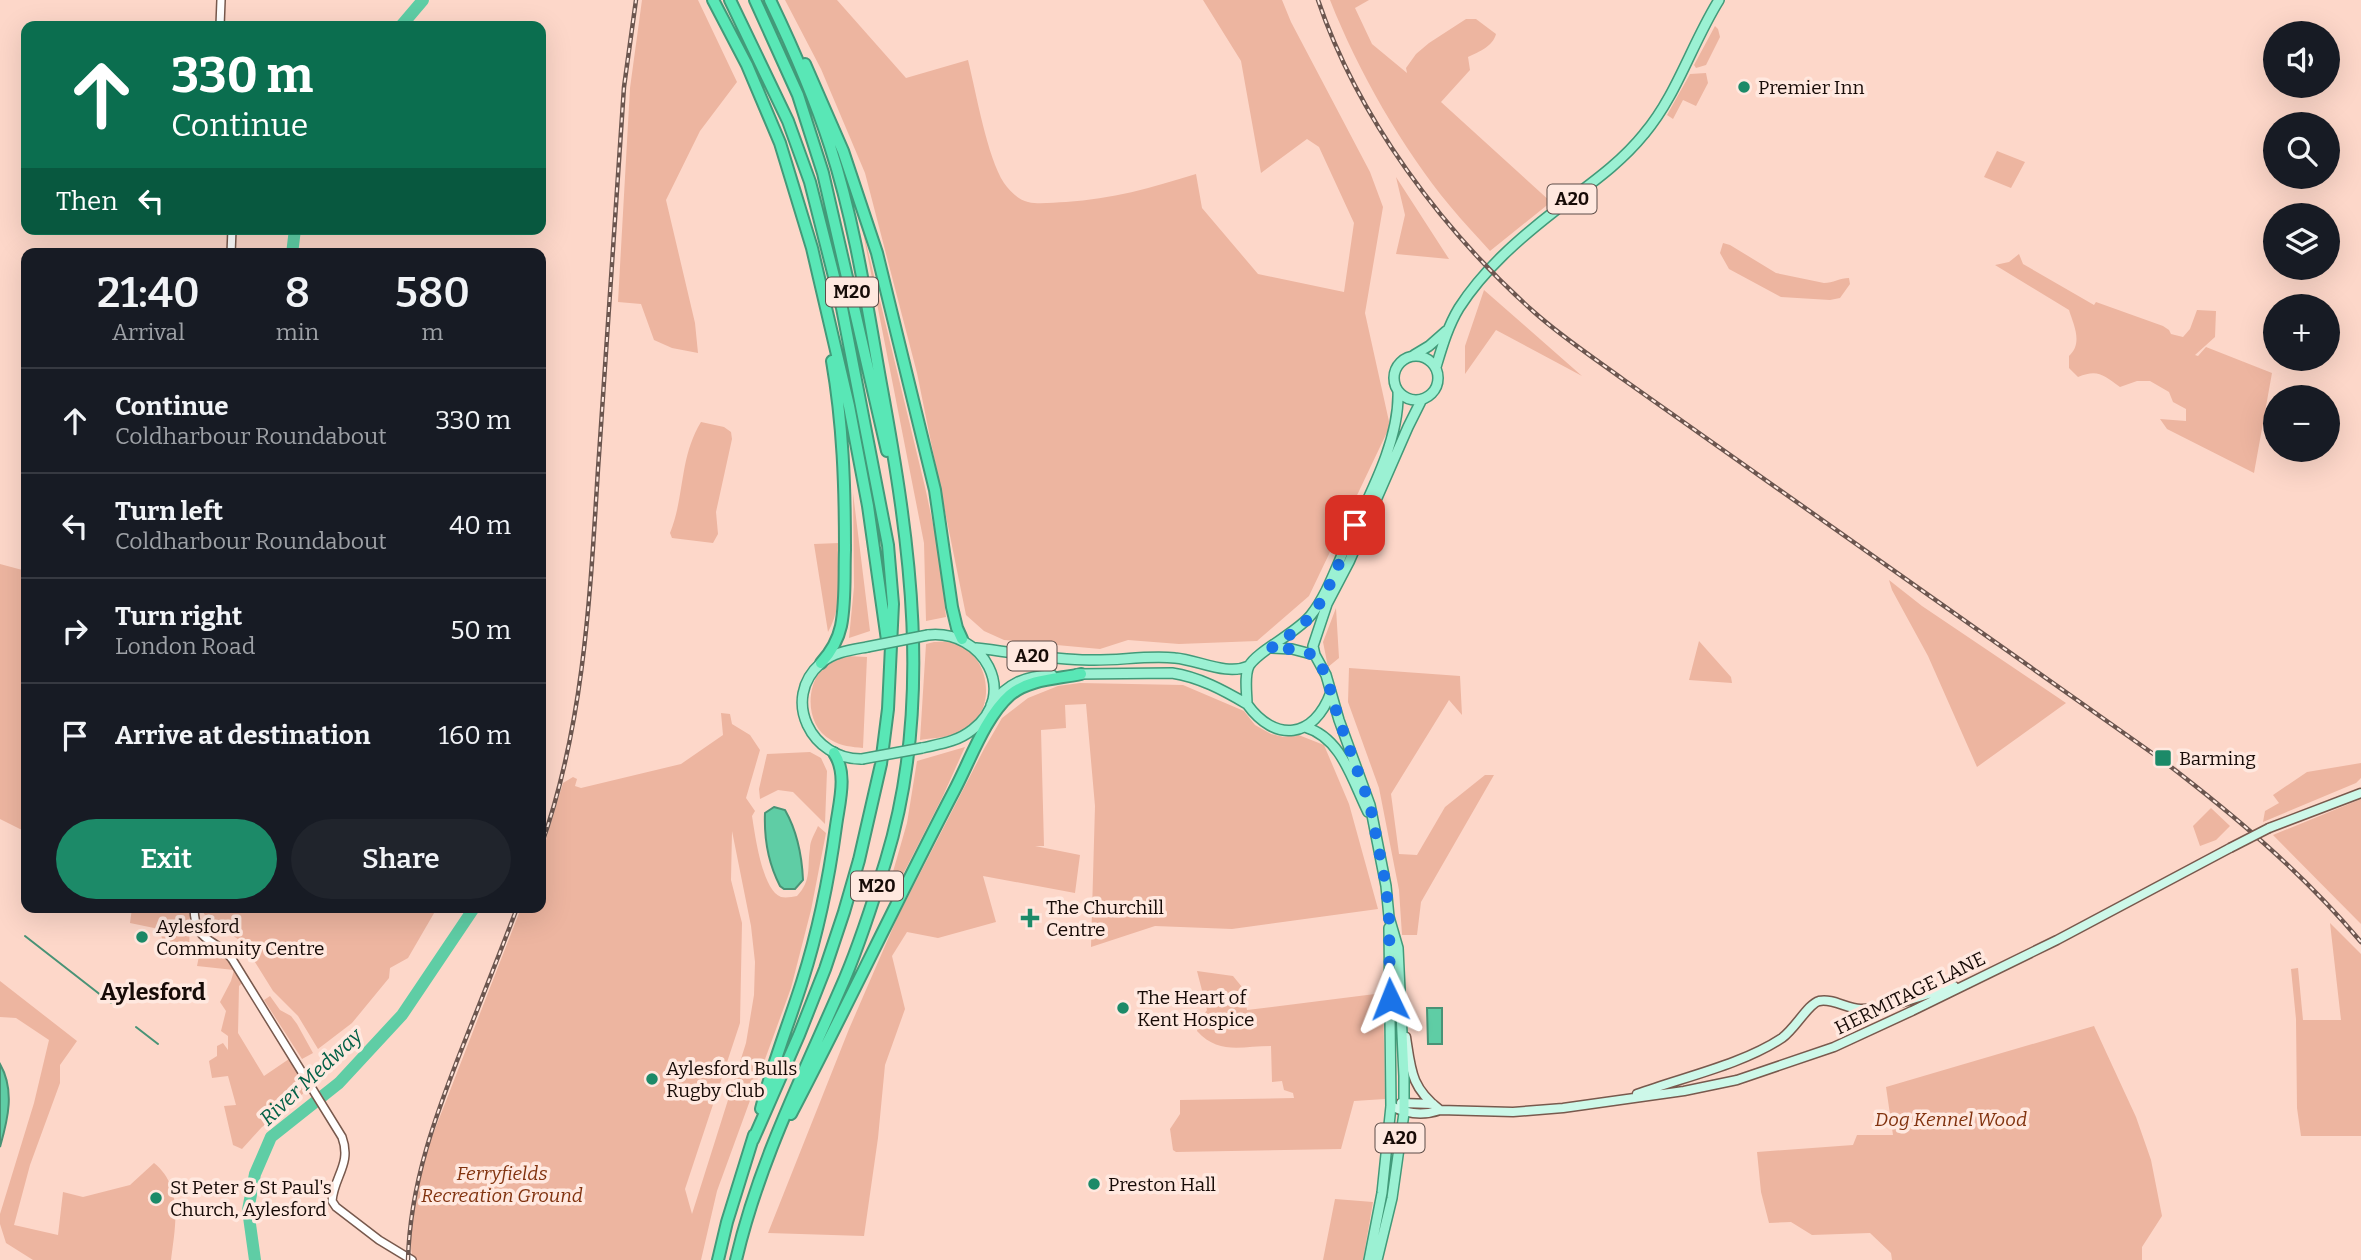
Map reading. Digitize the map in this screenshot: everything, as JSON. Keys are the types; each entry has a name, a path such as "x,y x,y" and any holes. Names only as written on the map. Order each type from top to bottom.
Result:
{"highway":[{"name":"M20","path":"713,0 747,65 780,143 812,248 849,406 868,506 891,664"},
{"name":"M20","path":"730,0 788,121 810,181 839,296 888,545 893,604 891,664 881,764 844,912 799,1035 753,1140"},
{"name":"M20","path":"755,0 798,95 826,184 893,480 911,595"},
{"name":"M20","path":"736,1260 753,1199 781,1121 846,974 886,860 903,797 911,730 913,643 905,519 869,313 831,148 793,47 771,0"},
{"name":"M20","path":"771,0 813,78 843,151 873,240 934,490 952,607 962,639"},
{"name":"M20","path":"812,248 834,375 845,481 843,615 835,644 821,663"},
{"name":"M20","path":"767,1160 974,751 1002,704 1018,689 1030,684 1081,674"},
{"name":"M20","path":"974,751 986,716"},
{"name":"M20","path":"718,1260 772,1065 814,939 832,854 841,786 841,766 834,753"}],"main road":[{"name":"A20","path":"1436,367 1449,327 1460,307 1497,260 1555,211 1603,176 1643,135 1684,70 1719,0"},
{"name":"A20","path":"1414,355 1429,346 1449,327"},
{"path":"1398,391 1399,405 1393,433 1378,474 1320,601 1298,629 1249,666 1247,704 1264,724 1276,729 1305,727 1325,709 1331,691 1313,646 1327,604 1349,562 1422,399 1435,389 1438,374 1436,367 1427,358 1414,355 1402,360 1394,372 1395,386 1409,399 1422,399"},
{"path":"944,634 962,639 975,648 988,664 993,692 986,716 962,737 922,748 862,759 846,758 834,753 813,736 803,715 804,694 813,673 821,663 842,652 928,635 944,634"},
{"name":"A20","path":"975,648 1055,659 1172,657 1224,669 1243,669 1249,666"},
{"path":"1270,649 1292,649 1315,655"},
{"name":"A20","path":"991,705 1005,689 1024,679 1037,676 1172,673 1212,685 1247,704"},
{"name":"A20","path":"1331,691 1370,805 1386,886 1389,918 1391,1106 1382,1193 1369,1260"},
{"name":"A20","path":"1305,727 1318,730 1336,745 1374,827"},
{"name":"HERMITAGE LANE","path":"1391,1106 1527,1112 1685,1091 1737,1080 1834,1047 2057,940 2269,828 2361,793"},
{"name":"A20","path":"1377,1260 1394,1187 1404,1108 1398,948 1389,918"},
{"path":"1618,1100 1715,1067 1778,1040 1790,1032 1811,1006 1819,1001 1862,1009 1973,981"},
{"path":"1402,1014 1413,1080 1422,1094 1436,1107"}],"street":[{"path":"220,21 221,0"},
{"path":"194,913 198,931 232,959 334,1122 346,1149 346,1160 332,1201 379,1240 412,1260"}],"green space":[{"path":"642,0 698,0 737,82 700,131 666,200 695,323 698,353 672,348 654,340 641,304 618,302 630,88"},
{"path":"785,0 837,0 906,78 968,60 992,157 1004,183 1021,199 1042,203 1115,196 1196,174 1202,208 1258,274 1344,292 1354,223 1319,147 1307,139 1261,173 1241,61 1203,0 1282,0 1370,172 1383,207 1365,313 1390,426 1309,596 1257,641 1179,644 1128,640 1100,649 1004,640 984,631 966,615 917,373 865,173 821,69"},
{"path":"1330,0 1369,0 1355,8 1372,44 1407,73 1406,68 1416,54 1466,19 1476,19 1496,34 1489,45 1468,57 1470,70 1441,102 1551,202 1490,251 1432,183 1398,134 1354,54"},
{"path":"1715,26 1720,37 1706,65 1696,68 1694,65"},
{"path":"1706,73 1708,83 1696,106 1683,100 1673,119 1667,115 1690,74"},
{"path":"1997,151 2025,162 2011,188 1984,177"},
{"path":"1396,177 1449,259 1396,254 1405,215"},
{"path":"861,222 939,552 946,617 926,621 924,543"},
{"path":"1723,243 1776,273 1824,283 1849,278 1850,284 1840,298 1830,300 1781,297 1729,269 1720,253"},
{"path":"2019,254 2023,264 2094,305 2096,302 2163,326 2171,334 2183,337 2190,329 2197,310 2216,311 2215,337 2195,355 2198,356 2206,347 2272,373 2270,385 2263,385 2263,423 2254,473 2167,429 2160,419 2186,421 2186,409 2173,402 2169,392 2150,381 2137,381 2120,387 2096,373 2078,377 2069,368 2069,356 2076,346 2076,340 2069,310 1995,265 2009,262"},
{"path":"1484,290 1582,376 1496,330 1465,374 1465,346"},
{"path":"701,422 724,427 731,432 732,439 716,512 718,534 713,543 672,538 670,533 685,463"},
{"path":"853,493 870,631 849,638 854,587"},
{"path":"839,543 838,600 828,632 814,544"},
{"path":"0,564 21,570 21,830 0,819"},
{"path":"1889,580 1922,606 2066,703 1977,767 1928,656"},
{"path":"1336,608 1339,658 1328,667 1323,642"},
{"path":"1699,641 1731,677 1732,683 1689,680"},
{"path":"951,642 965,648 976,658 983,671 985,700 980,714 971,726 957,734 920,740 926,644"},
{"path":"847,656 867,657 863,748 831,740 817,727 811,710 812,690 819,673 828,665"},
{"path":"1349,668 1460,676 1462,715 1449,700 1391,794 1399,854 1417,855 1445,807 1485,775 1494,775 1421,902 1417,935 1402,935 1399,890 1379,788 1348,702"},
{"path":"1080,683 1183,685 1244,711 1255,725 1271,734 1284,737 1296,734 1324,745 1349,804 1378,909 1232,929 1155,926 1091,947 1095,806 1086,704 1065,705 1066,728 1041,730 1044,846 1035,846 1080,855 1075,893 983,876 996,922 938,938 907,932 892,956 905,1009 885,1065 864,1236 768,1233 849,1029 898,916 984,749 1002,718 1028,698 1058,686"},
{"name":"Ferryfields Recreation Ground","path":"721,713 730,714 732,724 750,735 760,750 746,798 755,811 752,816 764,873 774,892 781,897 797,896 802,890 808,874 810,845 818,826 826,833 811,910 791,988 717,1191 701,1260 413,1258 412,1217 430,1142 519,913 546,913 546,839 563,783 573,777 577,779 575,786 581,788 681,764 723,735","holes":["732,831 751,926 755,962 754,995 746,1043 692,1214 685,1189 740,1023 742,923 731,880"]},
{"path":"965,747 891,898 886,896 907,823 917,761"},
{"path":"810,752 821,758 827,771 825,824 793,792 778,790 760,799 759,789 767,754"},
{"path":"2361,763 2361,778 2356,783 2263,822 2265,811 2279,803 2273,795 2307,772"},
{"path":"2361,799 2361,924 2273,835"},
{"path":"2211,808 2230,826 2216,840 2200,846 2193,826"},
{"path":"131,913 190,913 189,956 167,954 159,929 130,923"},
{"path":"434,913 408,958 390,968 389,978 352,1023 318,1049 298,1016 273,991 243,943 204,914"},
{"path":"2330,923 2361,954 2361,1136 2301,1136 2297,1108 2296,1019 2291,969 2298,968 2303,1020 2341,1020"},
{"path":"206,950 224,955 232,965 242,983 239,986 238,1033 264,1076 289,1059 308,1088 262,1127 242,1149 233,1145 224,1106 236,1105 228,1076 212,1078 209,1061 217,1056 217,1046 223,1043 228,1050 228,1036 221,1031 226,1011 220,1002 234,970 197,966 199,956"},
{"path":"1197,971 1233,976 1242,987 1247,1010 1383,993 1385,1099 1354,1101 1341,1149 1173,1150 1170,1129 1180,1114 1180,1100 1294,1098 1293,1093 1284,1090 1282,1081 1272,1082 1271,1046 1231,1048 1205,1039 1197,1031 1207,1010"},
{"path":"0,981 77,1041 60,1065 60,1083 30,1165 14,1225 58,1235 63,1192 83,1197 130,1185 154,1163 164,1173 174,1196 175,1221 171,1260 33,1260 6,1243 0,1214 34,1103 49,1040 16,1018 0,1017"},
{"path":"270,996 280,1010 291,1016 313,1053 302,1059 264,1000"},
{"name":"Dog Kennel Wood","path":"2094,1026 2136,1117 2151,1160 2162,1216 2142,1247 2142,1260 1892,1260 1891,1253 1870,1233 1812,1235 1791,1222 1769,1223 1761,1192 1757,1152 1853,1145 1857,1135 1893,1135 1886,1087"},
{"path":"1335,1199 1373,1202 1363,1260 1323,1260"}],"shaded area":[{"path":"774,807 785,810 798,844 803,880 795,889 784,889 780,886 770,860 765,813"},
{"path":"1427,1008 1442,1008 1442,1044 1428,1044"},
{"path":"0,1064 5,1074 9,1105 0,1147"}],"waterway":[{"name":"River Medway","path":"405,21 423,0"},
{"name":"River Medway","path":"293,248 294,235"},
{"name":"River Medway","path":"255,1260 248,1210 255,1174 271,1137 339,1083 402,1015 471,913"},
{"path":"25,936 111,1003"},
{"path":"136,1027 158,1044"}],"railway":[{"path":"546,830 567,754 583,660 592,565 624,87 636,0"},
{"path":"1318,0 1356,87 1406,169 1467,245 1534,312 1624,380 2162,760 2267,846 2316,892 2361,942"},
{"path":"408,1260 414,1204 426,1149 515,913"}],"place":[{"name":"Premier Inn","path":"1744,87"},
{"name":"Barming","path":"2163,758"},
{"name":"The Churchill Centre","path":"1030,918"},
{"name":"Aylesford Community Centre","path":"142,937"},
{"name":"The Heart of Kent Hospice","path":"1123,1008"},
{"name":"Aylesford Bulls Rugby Club","path":"652,1079"},
{"name":"Preston Hall","path":"1094,1184"},
{"name":"St Peter & St Paul's Church, Aylesford","path":"156,1198"}],"district":[{"name":"Aylesford","path":"153,992"}],"route":[{"path":"1355,525 1311,615 1298,629 1270,649 1286,648 1315,655 1326,675 1339,720 1370,805 1386,886 1390,999"}]}
